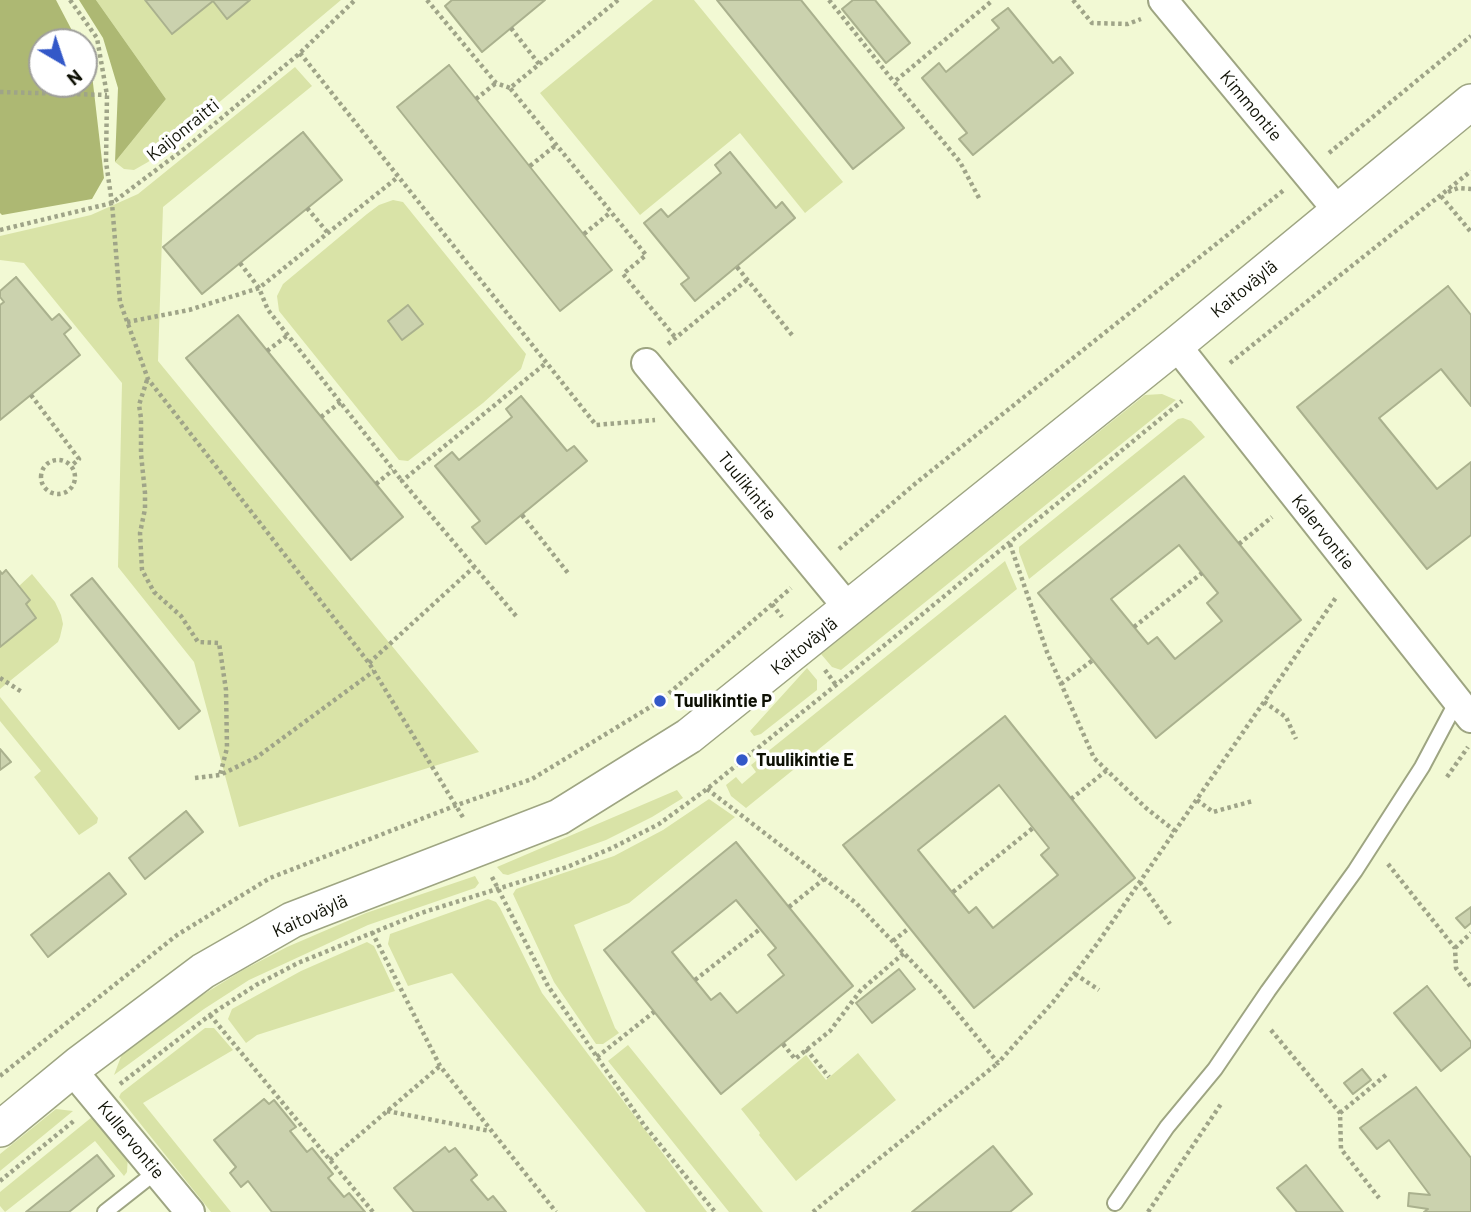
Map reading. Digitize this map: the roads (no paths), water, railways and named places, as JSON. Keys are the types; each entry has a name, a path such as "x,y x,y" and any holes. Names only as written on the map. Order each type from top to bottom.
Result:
{"street":[{"name":"Kimmontie","path":"1163,0 1338,211"},
{"name":"Kaitoväylä","path":"0,1129 72,1070 204,971 292,920 559,817 689,736 1176,345 1471,102"},
{"name":"Kalervontie","path":"1176,345 1464,709"},
{"name":"Tuulikintie","path":"656,354 815,569 849,609"},
{"name":"Kullervontie","path":"72,1070 190,1212"}],"lane":[{"path":"1115,1203 1167,1128 1215,1069 1355,871 1464,709"},
{"path":"105,1212 157,1171"}],"place":[{"name":"Tuulikintie P","path":"660,701"},
{"name":"Tuulikintie E","path":"742,760"}]}
